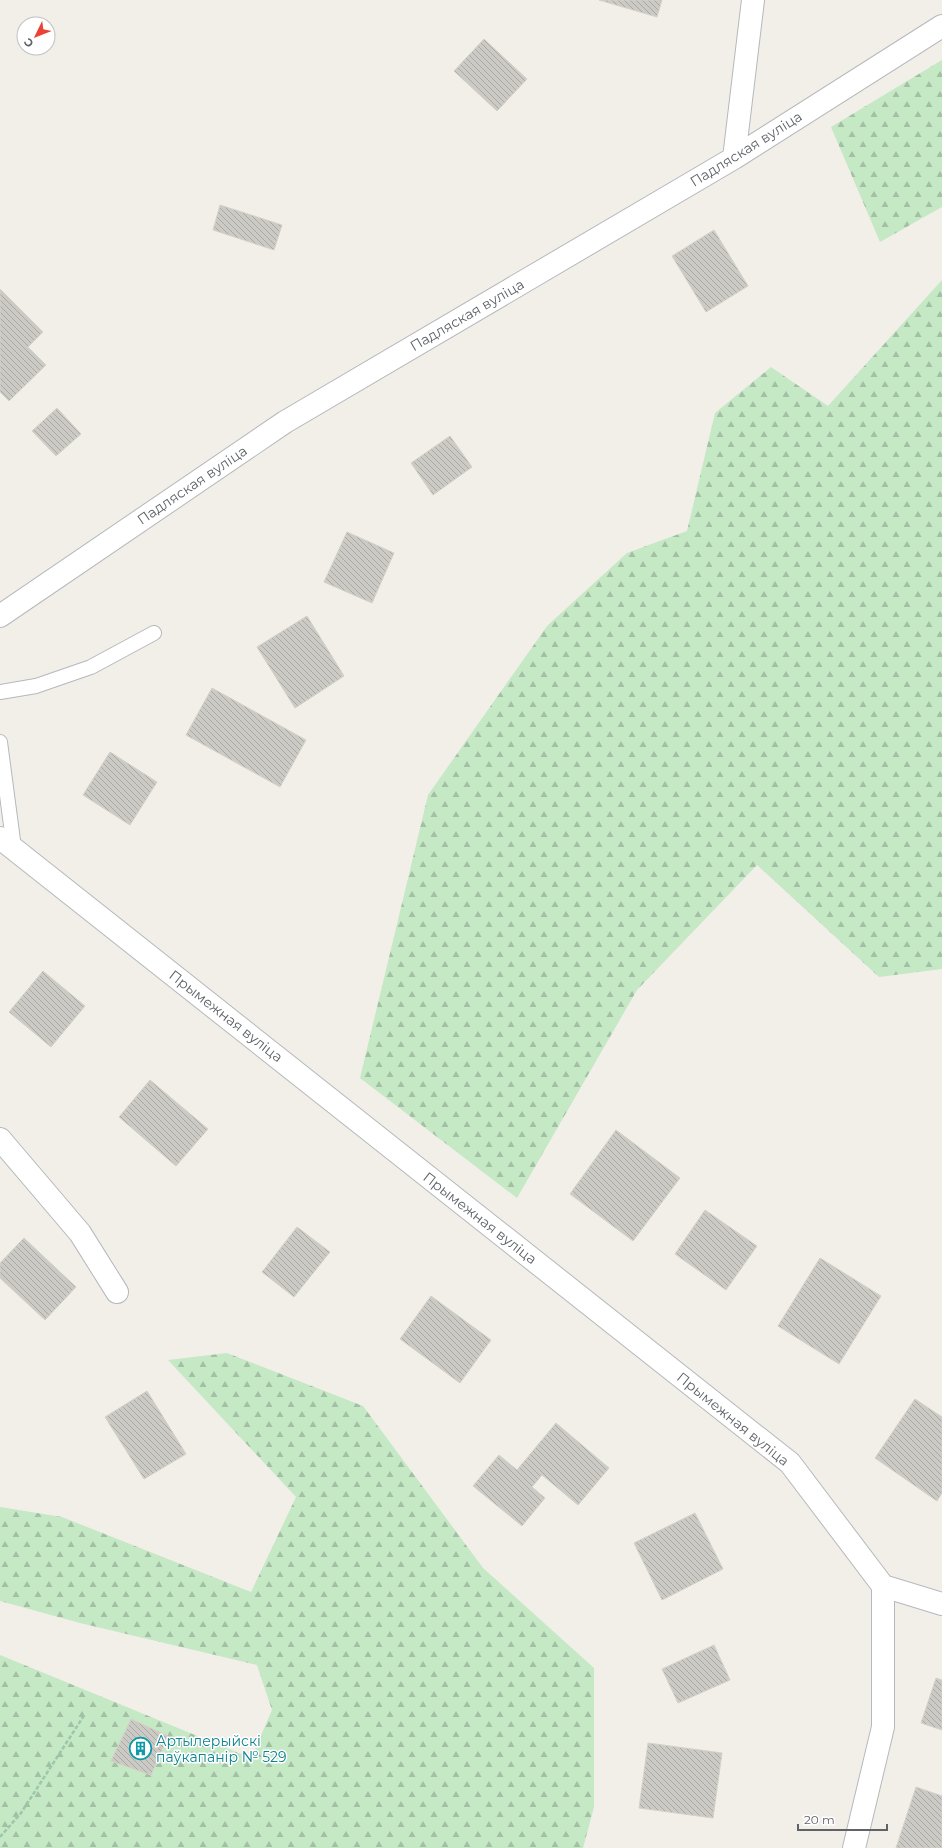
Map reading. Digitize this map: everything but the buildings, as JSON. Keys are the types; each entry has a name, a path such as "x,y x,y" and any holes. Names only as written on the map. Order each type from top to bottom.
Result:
{"street":[{"path":"734,158 753,0"},
{"name":"Падляская вуліца","path":"0,616 285,422 734,158 942,26"},
{"name":"Прымежная вуліца","path":"7,843 790,1464 883,1586"},
{"path":"0,1139 80,1233 117,1292"},
{"path":"854,1848 882,1727 883,1586 942,1604"}],"lane":[{"path":"0,692 36,686 91,667 154,633"},
{"path":"0,742 7,843"}],"path":[{"path":"0,1837 21,1813 86,1714"}],"green space":[{"path":"942,60 942,207 880,242 831,127"},
{"path":"942,280 942,969 879,977 757,865 637,990 517,1198 360,1078 428,795 547,626 627,553 687,531 715,413 771,367 828,406"},
{"path":"227,1353 363,1406 483,1568 594,1668 594,1807 583,1848 0,1848 0,1655 251,1758 272,1710 257,1665 80,1623 0,1601 0,1507 62,1517 251,1592 296,1497 168,1360"}],"place":[{"name":"Артылерыйскі паўкапанір № 529","path":"140,1749"}]}
